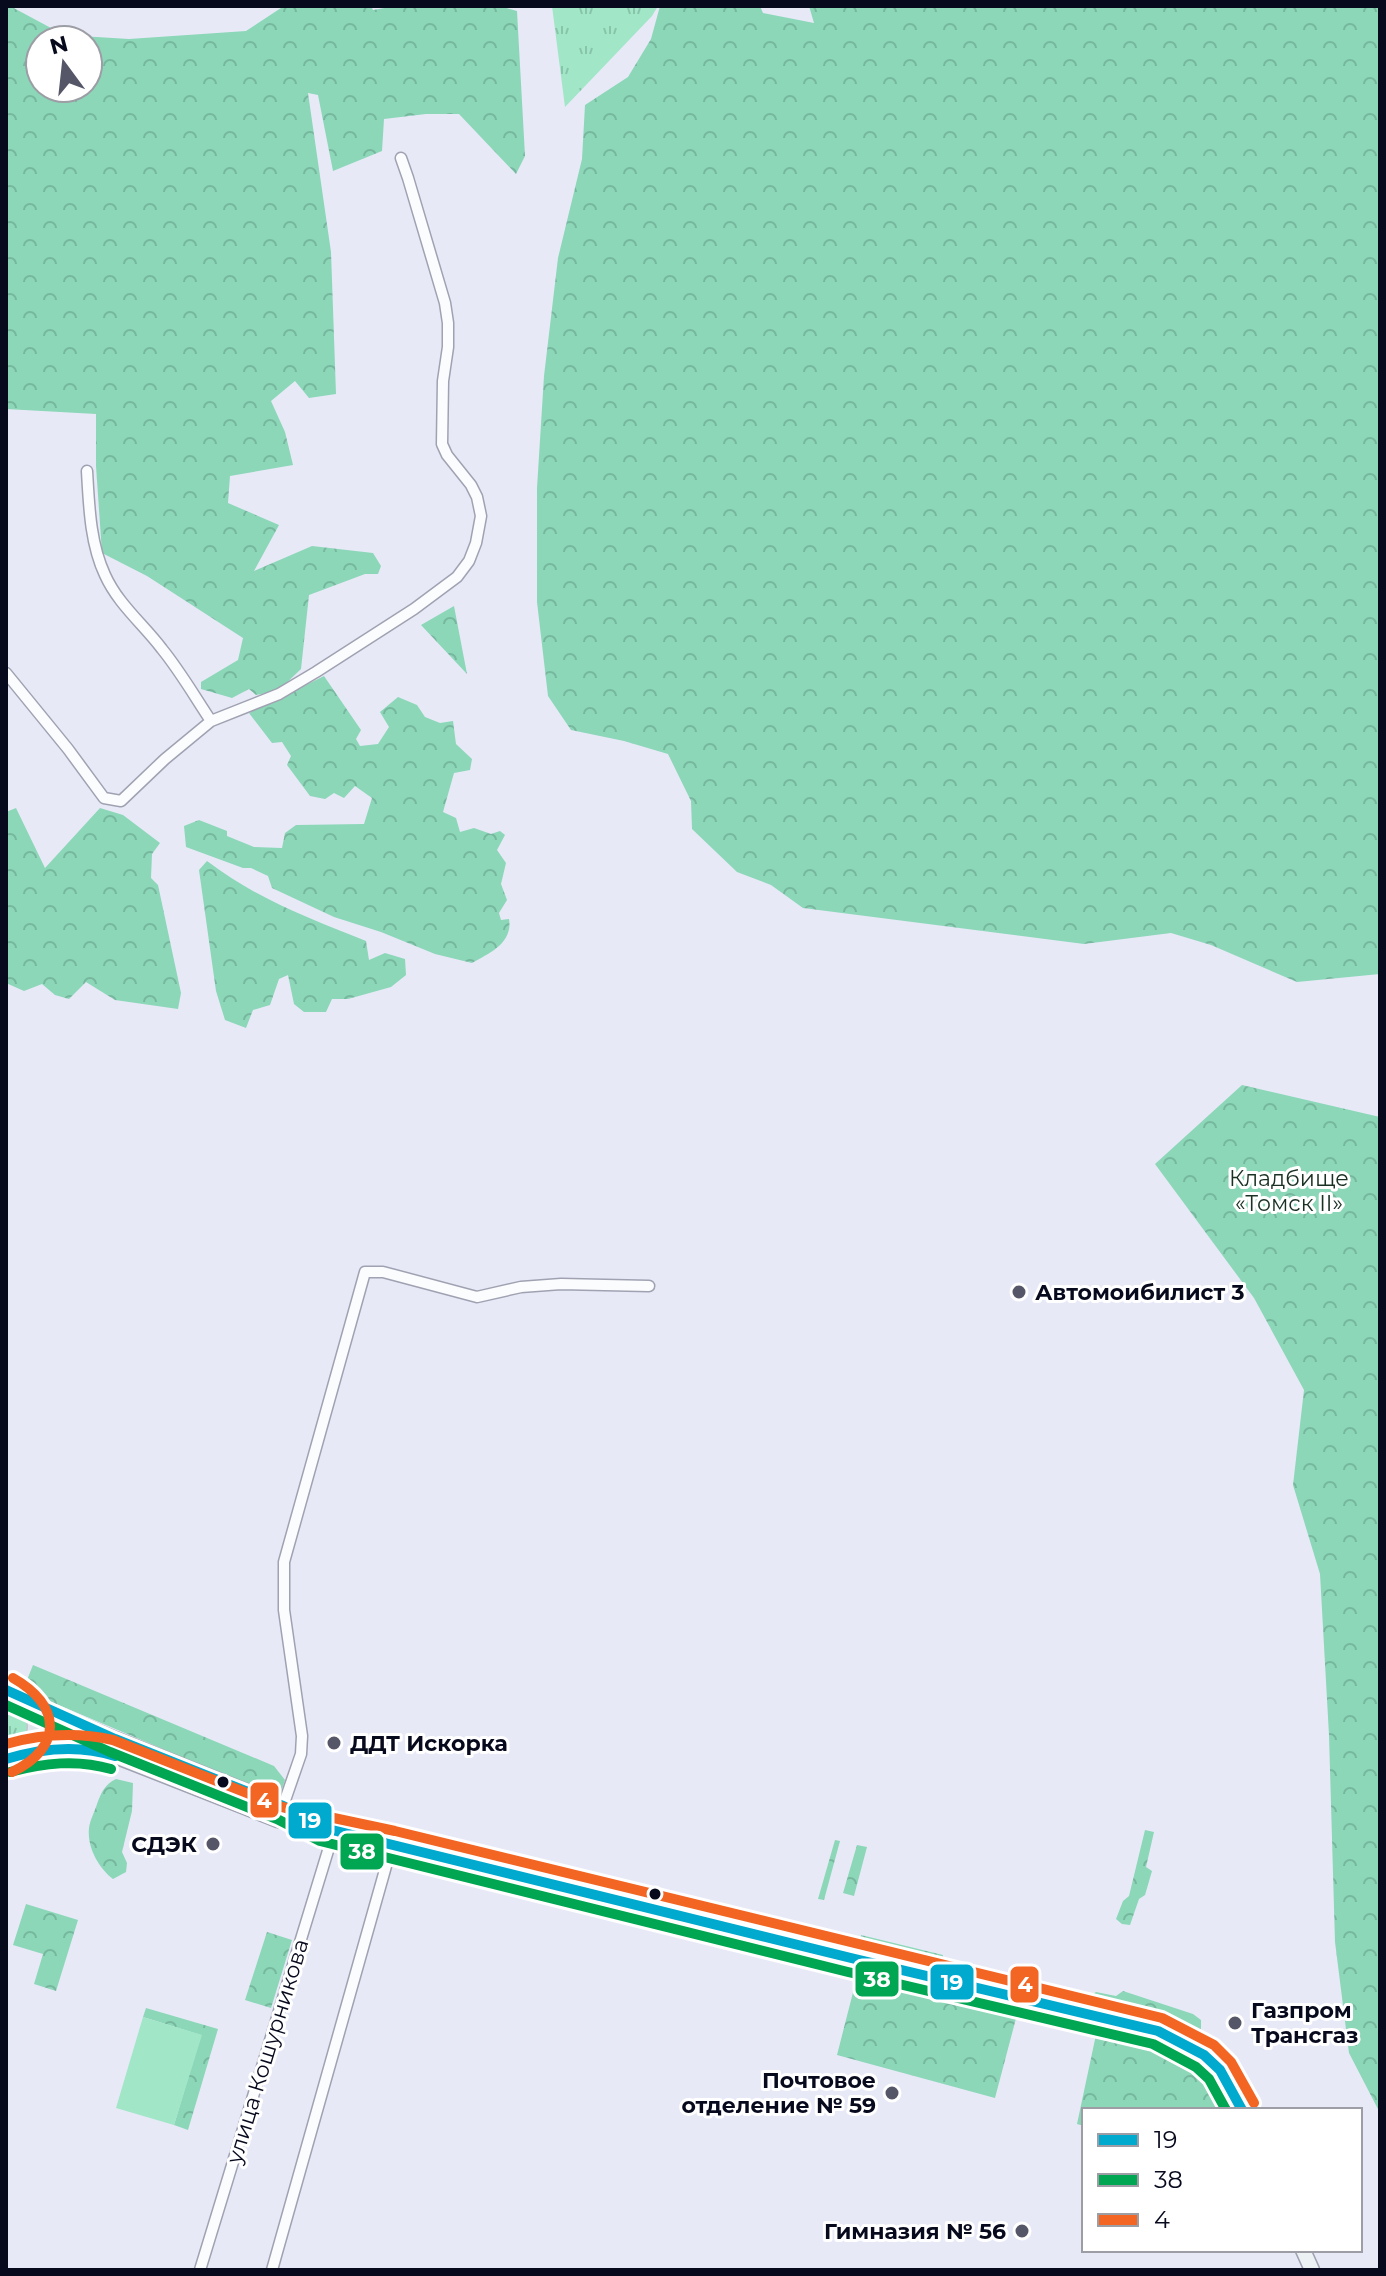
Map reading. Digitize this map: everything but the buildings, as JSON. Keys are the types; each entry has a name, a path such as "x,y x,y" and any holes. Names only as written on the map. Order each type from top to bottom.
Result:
{"main road":[{"path":"6,1690 280,1813"},
{"path":"12,1757 34,1737 36,1726 26,1701"},
{"path":"12,1757 65,1748 94,1749 329,1830 1158,2031 1204,2055 1220,2070 1241,2108"}],"street":[{"path":"6,673 104,798 121,801 211,721 279,694 414,609 457,577 469,561 481,516 471,485 442,444 448,323 445,303 401,158"},
{"path":"87,471 90,517 103,572 130,612 163,650 211,721"},
{"path":"280,1813 301,1754 302,1736 284,1610 284,1562 365,1272 383,1272 477,1297 521,1287 561,1284 649,1286"},
{"name":"улица Кошурникова","path":"200,2270 329,1830"},
{"path":"272,2270 392,1845"}],"green space":[{"path":"6,6 44,24 24,24 24,104 104,104 104,37 129,39 246,31 284,6 371,6 373,10 396,6 499,6 517,11 525,156 516,174 459,114 384,119 382,151 333,171 318,95 308,93 331,252 336,394 309,398 295,381 271,401 285,432 293,465 230,476 228,503 279,525 254,571 312,546 373,553 381,566 378,574 365,574 309,595 301,669 278,691 256,695 249,689 232,698 201,689 201,682 238,660 243,638 147,576 102,553 96,414 6,409"},
{"path":"552,6 658,6 565,107"},
{"path":"660,6 760,6 763,13 814,23 809,6 1380,6 1380,974 1297,982 1211,945 1171,933 1084,944 803,908 771,885 737,872 692,829 691,801 668,754 571,730 548,696 537,602 537,488 544,376 558,258 582,159 585,105 628,77 651,39"},
{"path":"454,606 467,674 421,625"},
{"path":"324,676 361,730 356,739 360,746 378,744 389,727 380,712 398,697 417,705 425,717 440,723 453,721 456,744 472,759 470,770 454,773 443,812 456,818 460,832 474,828 491,834 500,831 505,835 497,850 506,863 501,884 507,900 499,913 501,920 509,919 507,935 499,946 472,963 435,954 334,917 272,888 268,876 186,847 184,826 199,820 227,831 227,836 254,847 282,848 285,833 296,825 364,824 372,798 355,786 344,798 334,793 325,799 310,796 287,765 291,756 282,742 272,743 249,713"},
{"path":"16,808 45,868 100,808 123,815 160,843 152,854 151,878 158,885 181,993 178,1009 115,1000 86,982 69,999 55,995 42,984 24,991 6,983 6,812"},
{"path":"207,861 264,897 366,941 369,960 385,953 405,959 406,975 391,987 348,999 332,999 326,1012 304,1012 294,1004 288,975 279,979 270,1005 253,1010 246,1028 225,1020 216,991 199,870"},
{"name":"Кладбище «Томск II»","path":"1242,1085 1380,1117 1380,2113 1349,2053 1335,1942 1329,1735 1320,1574 1293,1485 1304,1390 1254,1298 1155,1164"},
{"path":"33,1665 274,1766 285,1780 279,1798 23,1690"},
{"path":"6,1704 22,1715 27,1728 22,1740 6,1749"},
{"path":"116,1779 133,1783 132,1811 122,1852 127,1863 126,1872 113,1879 95,1857 89,1828 102,1793"},
{"path":"1145,1830 1154,1832 1146,1867 1152,1871 1145,1895 1139,1899 1130,1925 1122,1924 1116,1919 1123,1901 1129,1896"},
{"path":"835,1840 840,1841 824,1900 818,1899"},
{"path":"857,1845 867,1847 854,1896 843,1893"},
{"path":"26,1904 78,1920 56,1991 34,1984 43,1954 13,1945"},
{"path":"267,1932 292,1940 271,2008 245,2000"},
{"path":"861,1935 943,1955 942,1961 860,1941"},
{"path":"859,1969 1019,2007 995,2098 837,2055"},
{"path":"1123,1991 1193,2014 1201,2020 1199,2044 1116,2021 1081,2007 1083,2001 1096,1992 1116,1996"},
{"path":"146,2008 218,2029 188,2130 174,2125 201,2035 143,2017"},
{"path":"143,2017 202,2035 174,2125 116,2108"},
{"path":"1097,2030 1157,2047 1190,2063 1205,2075 1230,2108 1082,2108 1082,2125 1077,2124"}],"transit line":[{"name":"4","path":"12,1772 41,1751 50,1726 40,1701 13,1678"},
{"name":"19","path":"6,1690 115,1739 283,1806 324,1828 1158,2031 1204,2055 1220,2070 1241,2108"},
{"name":"38","path":"6,1705 110,1752 277,1819 320,1841 1153,2044 1196,2067 1209,2079 1225,2108"},
{"name":"4","path":"6,1744 59,1735 113,1740 282,1807 395,1831 1162,2018 1214,2045 1231,2062 1254,2103"},
{"name":"19","path":"6,1759 60,1749 87,1750 115,1756"},
{"name":"38","path":"10,1772 60,1763 111,1769"}],"place":[{"name":"Автомоибилист 3","path":"1019,1292"},
{"name":"ДДТ Искорка","path":"334,1743"},
{"name":"СДЭК","path":"213,1844"},
{"name":"Газпром Трансгаз","path":"1235,2023"},
{"name":"Почтовое отделение № 59","path":"892,2093"},
{"name":"Гимназия № 56","path":"1022,2231"}]}
